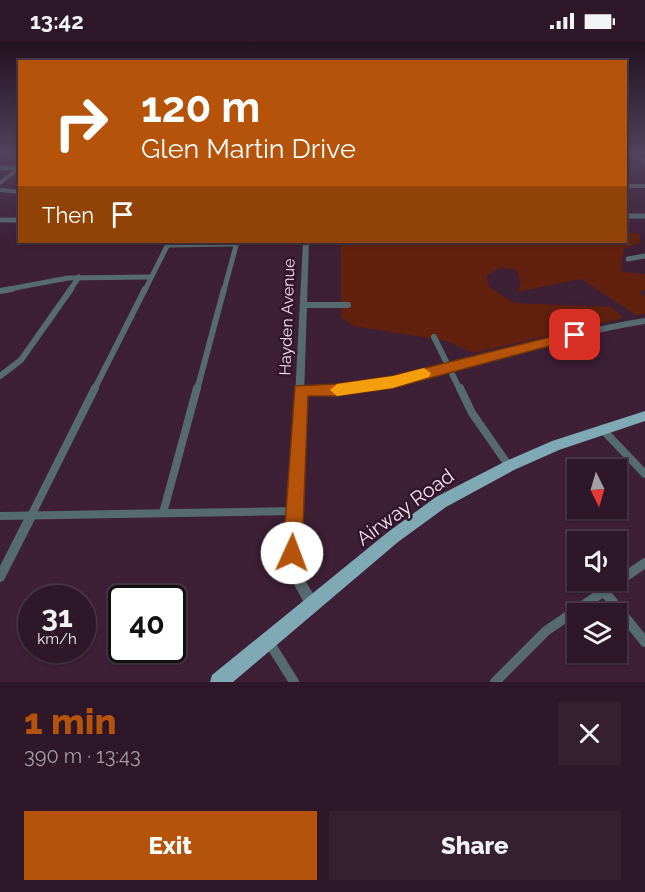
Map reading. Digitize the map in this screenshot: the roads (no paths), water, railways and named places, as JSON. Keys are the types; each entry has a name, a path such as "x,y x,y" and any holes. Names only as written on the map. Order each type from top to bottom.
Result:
{"main road":[{"name":"Airway Road","path":"219,682 417,519 456,493 508,466 602,429 645,416"}],"street":[{"path":"627,186 645,186"},
{"path":"0,190 18,192"},
{"path":"627,216 645,216"},
{"path":"0,220 18,220"},
{"path":"0,577 168,243 236,243 163,513"},
{"name":"Hayden Avenue","path":"306,243 294,511 294,566 303,592 313,605"},
{"path":"628,259 645,256"},
{"path":"0,291 41,281 79,277 150,277"},
{"path":"0,376 21,360 79,277"},
{"path":"304,305 348,305"},
{"path":"301,390 337,390 379,385 541,343 645,321"},
{"path":"434,337 447,367 484,433 508,466"},
{"path":"602,429 645,474"},
{"path":"0,516 294,511"},
{"path":"627,575 645,563"},
{"path":"495,682 534,640 602,591"},
{"path":"604,591 645,642"},
{"path":"269,642 294,682"}]}
